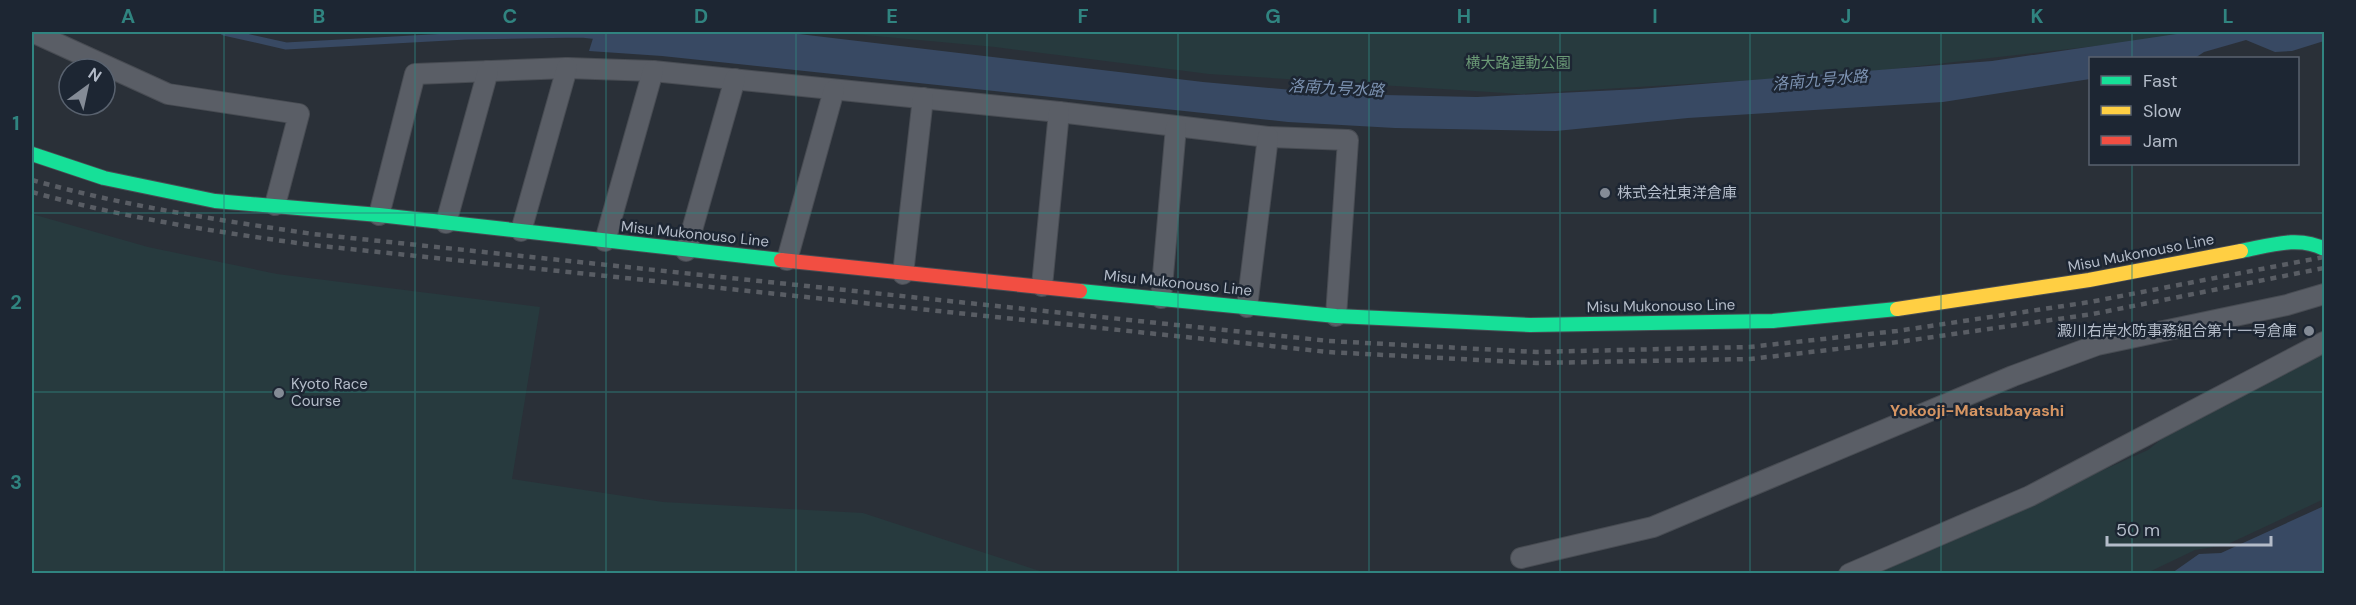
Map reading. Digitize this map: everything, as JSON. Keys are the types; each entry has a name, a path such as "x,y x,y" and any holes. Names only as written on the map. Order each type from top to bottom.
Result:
{"main road":[{"name":"Misu Mukonouso Line","path":"32,154 104,178 215,201 379,215 903,274 1336,316 1530,325 1773,321 1884,310 2000,294 2299,241 2325,249"}],"street":[{"path":"32,32 168,94 299,114 275,205"},
{"path":"521,231 567,68"},
{"path":"379,215 415,74 567,68 653,71 1059,112 1268,137 1348,140 1336,316"},
{"path":"446,222 488,71"},
{"path":"604,241 653,71"},
{"path":"686,251 735,79"},
{"path":"787,260 834,90"},
{"path":"903,274 923,98"},
{"path":"1042,286 1059,112"},
{"path":"1161,298 1176,127"},
{"path":"1247,307 1268,137"},
{"path":"1521,558 1653,527 2013,376 2097,345 2325,294"},
{"path":"1849,573 2030,496 2325,342"},
{"path":"1871,573 2148,450 2184,421 2325,352"}],"green space":[{"name":"横大路運動公園","path":"832,32 2204,32 1840,75 1521,94 1209,74 995,47"},
{"name":"Kyoto Race Course","path":"32,214 148,247 277,274 540,307 512,479 663,502 863,513 1046,573 32,573"},
{"path":"2324,353 2324,499 2226,545 2195,550 2147,573 1871,574 2148,450 2184,421"}],"water":[{"name":"洛南九号水路","path":"595,32 782,32 1203,82 1338,94 1477,97 1639,89 1992,61 2190,32 2324,32 2324,41 2292,51 2275,52 2246,40 2204,52 2196,57 2089,57 2089,79 1943,102 1688,118 1556,131 1395,128 1288,122 662,56 589,51"},
{"path":"2324,506 2324,573 2172,573 2199,554 2221,553"}],"waterway":[{"path":"224,32 286,46 466,36 581,34 600,36"}],"railway":[{"path":"32,180 136,205 313,234 1329,341 1536,352 1749,347 1897,331 2090,302 2324,257"},
{"path":"32,192 171,223 312,245 1328,352 1536,363 1750,359 1898,342 2093,314 2324,268"}],"traffic: fast":[{"path":"32,154 104,178 215,201 379,215 781,260"},
{"path":"2241,251 2294,242 2324,249"},
{"path":"1080,291 1336,316 1530,325 1773,321 1897,309"}],"traffic: slow":[{"path":"1897,309 2089,280 2241,251"}],"traffic: jam":[{"path":"781,260 1080,291"}],"place":[{"name":"株式会社東洋倉庫","path":"1605,193"},
{"name":"澱川右岸水防事務組合第十一号倉庫","path":"2309,331"},
{"name":"Kyoto Race Course","path":"279,393"}],"district":[{"name":"Yokooji-Matsubayashi","path":"1977,410"}]}
